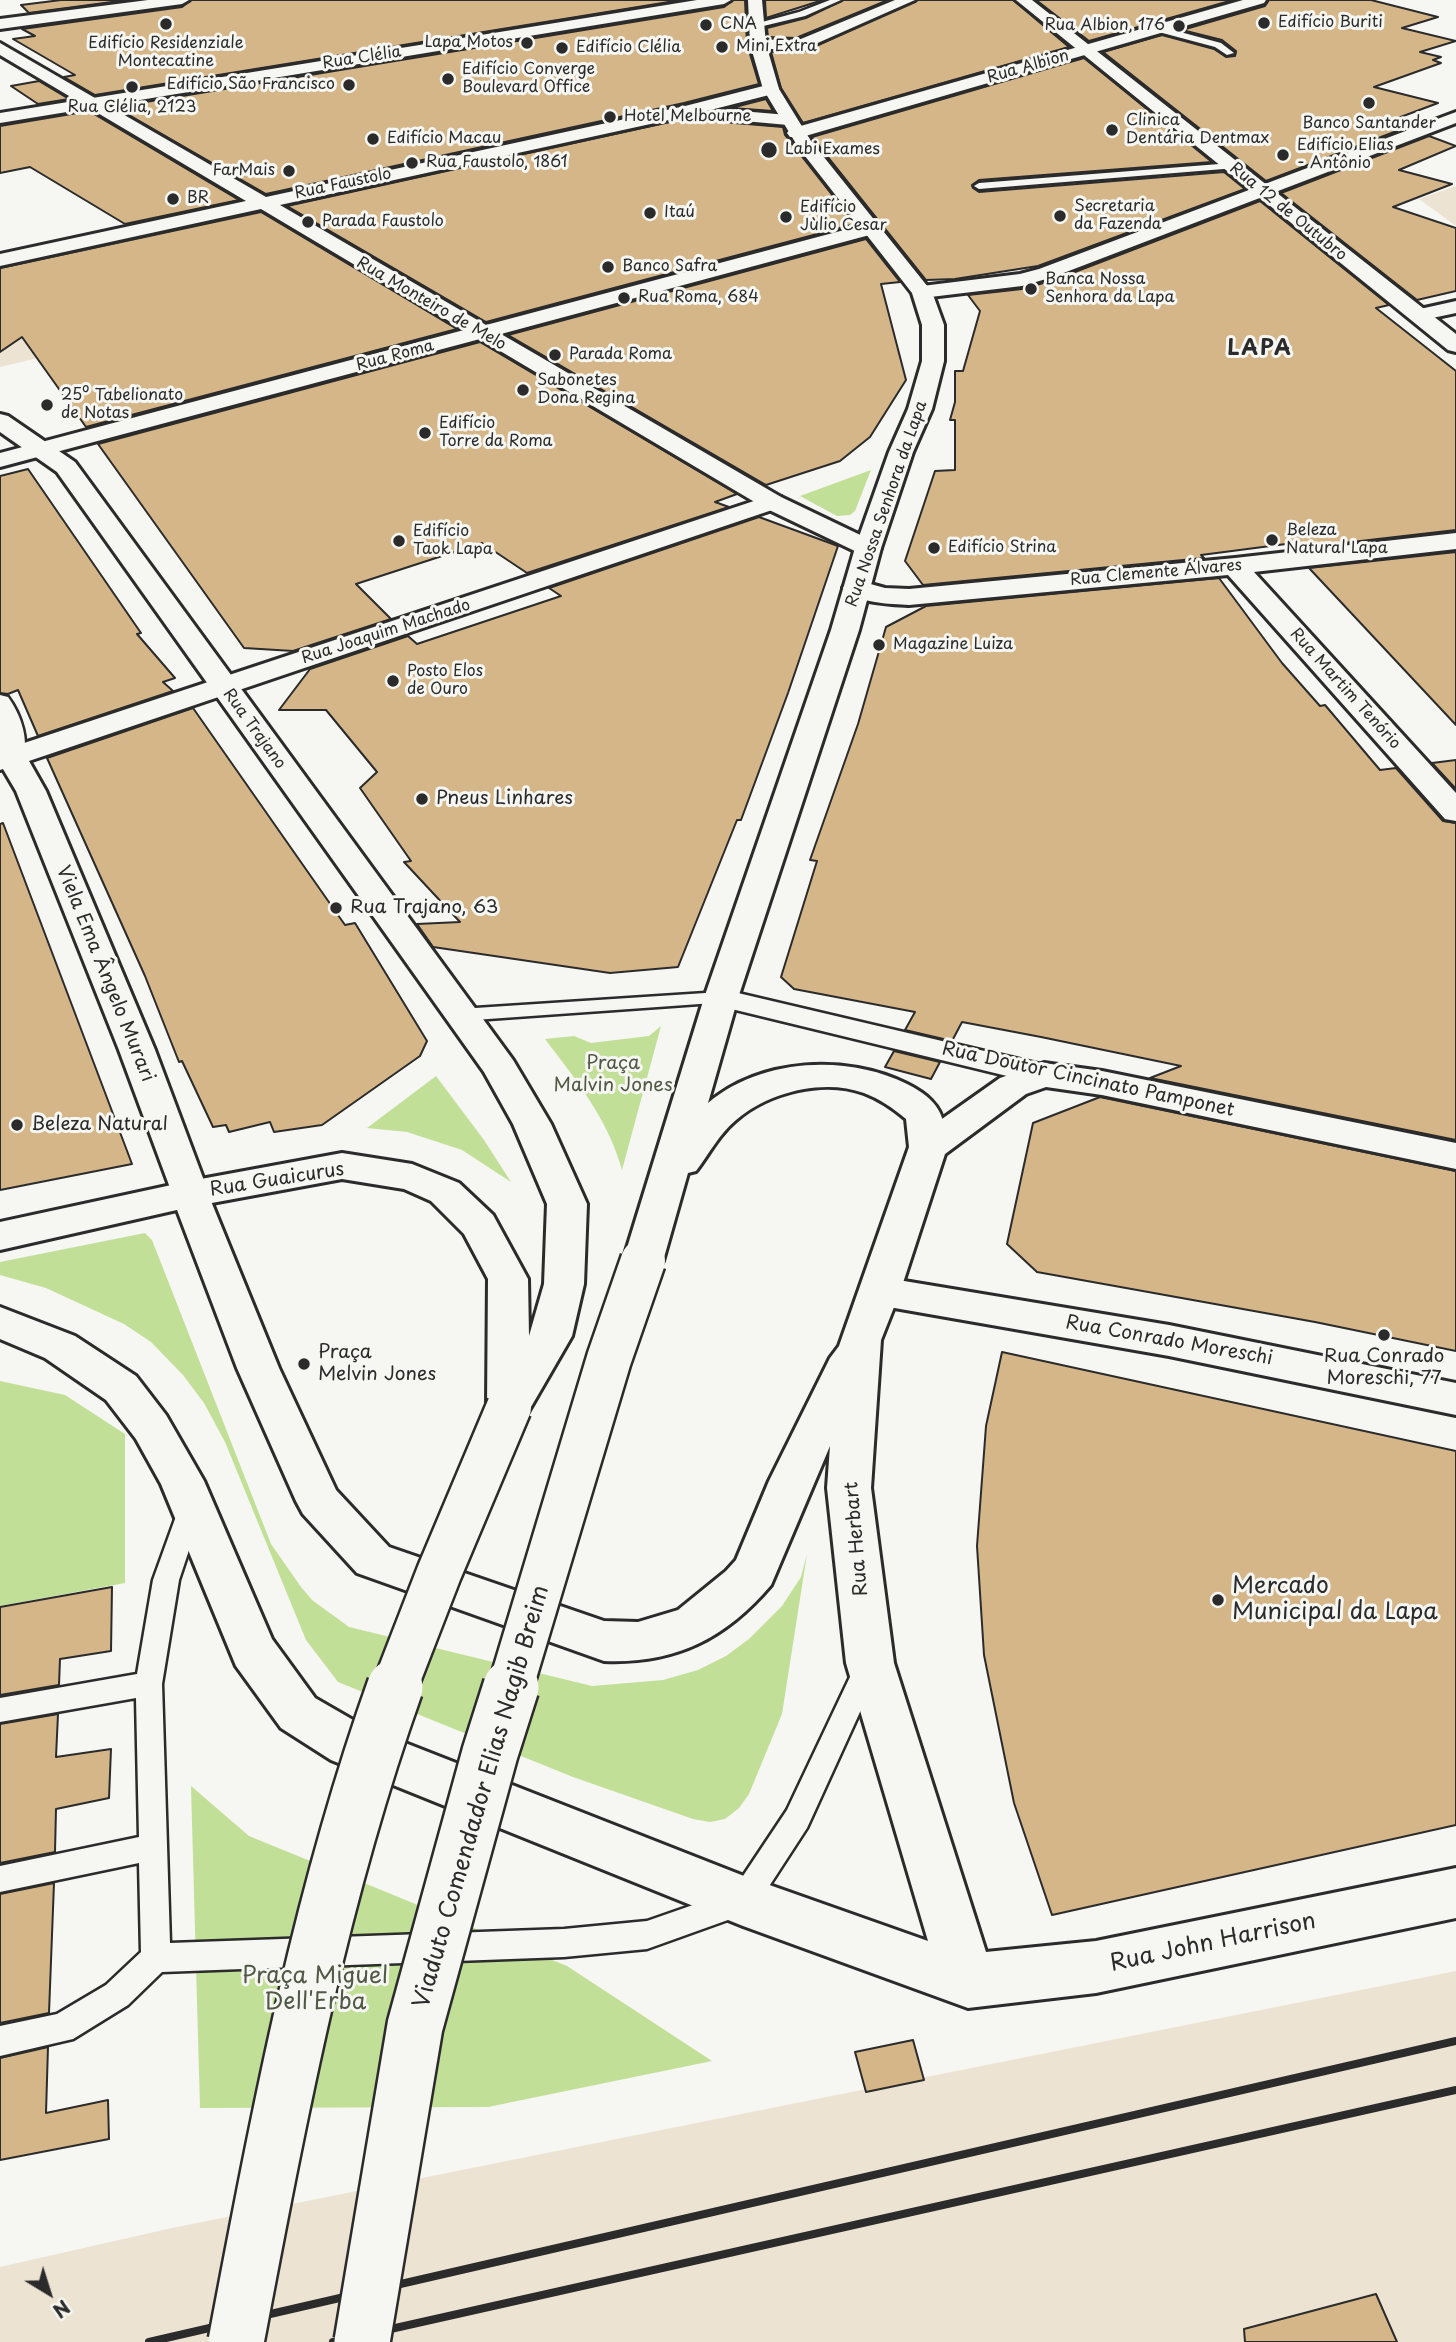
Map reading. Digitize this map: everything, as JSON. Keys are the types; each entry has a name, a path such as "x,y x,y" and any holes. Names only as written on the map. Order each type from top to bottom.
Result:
{"street":[{"path":"0,24 182,0"},
{"name":"Rua Clélia","path":"0,118 91,101 724,0"},
{"name":"Rua Nossa Senhora da Lapa","path":"721,998 845,629 868,548 901,452 920,409 933,362 933,325 922,292 792,126 771,89 758,44 747,20 755,0"},
{"path":"758,44 798,46 908,0"},
{"name":"Rua 12 de Outubro","path":"1023,0 1456,345"},
{"name":"Rua Albion","path":"792,126 1086,50 1259,0"},
{"path":"669,8 713,11 747,20"},
{"name":"Rua Monteiro de Melo","path":"0,48 481,334 772,502 868,548"},
{"name":"Rua Faustolo","path":"0,260 687,111 771,89"},
{"name":"Rua Faustolo","path":"687,111 792,126"},
{"path":"922,292 1022,281 1262,193 1284,181 1456,117"},
{"name":"Rua Roma","path":"0,460 870,229"},
{"path":"1418,315 1456,307"},
{"name":"Rua Trajano","path":"0,421 43,448 66,467 460,1015"},
{"name":"Rua Joaquim Machado","path":"6,759 772,502"},
{"name":"Rua Clemente Álvares","path":"856,588 883,596 909,597 1235,566 1456,541"},
{"name":"Rua Martim Tenório","path":"1235,566 1456,812"},
{"path":"0,702 12,730 6,759"},
{"name":"Viela Ema Ângelo Murari","path":"6,759 30,791 137,1050 190,1194"},
{"path":"669,1178 721,998"},
{"name":"Rua Doutor Cincinato Pamponet","path":"721,998 1044,1075 1102,1083 1456,1156"},
{"path":"236,2342 289,2063 340,1855 388,1709 438,1574 509,1406 551,1336 564,1284 567,1204 518,1097 460,1015"},
{"path":"669,1178 724,1110 769,1086 801,1076 821,1074 851,1077 901,1096 924,1114 928,1147 1013,1086 1044,1075"},
{"name":"Rua Herbart","path":"928,1147 880,1292 860,1340 849,1488 870,1663 968,1981"},
{"name":"Rua Guaicurus","path":"0,1236 190,1194 342,1166 412,1177 445,1192 479,1224 508,1279 509,1406"},
{"name":"Viaduto Comendador Elias Nagib Breim","path":"362,2342 415,2026 490,1753 539,1599 609,1359 669,1178"},
{"path":"190,1194 258,1368 319,1501 364,1550 373,1559 604,1641 638,1642 670,1635 695,1624 719,1607 755,1571 791,1481 860,1340"},
{"name":"Rua Conrado Moreschi","path":"880,1292 975,1306 1238,1353 1456,1399"},
{"path":"0,1322 60,1347 121,1388 151,1427 193,1503 253,1651 298,1713 349,1744 743,1901 968,1981"},
{"name":"Rua John Harrison","path":"968,1981 1096,1967 1456,1893"}],"lane":[{"path":"747,20 802,14 837,0"},
{"path":"1158,29 1218,45 1230,53"},
{"path":"979,186 1232,166"},
{"path":"460,1015 721,998"},
{"path":"156,1958 149,1684 166,1580 193,1503"},
{"path":"0,2040 62,2028 117,1995 156,1958 600,1940 647,1935 743,1901 797,1819 870,1663"},
{"path":"0,1710 149,1684"},
{"path":"0,1879 153,1847"}],"shaded area":[{"path":"1456,186 1456,226 1419,199"},
{"path":"0,311 55,354 0,367"},
{"path":"1456,1971 1456,2342 0,2342 0,2267 172,2228"}],"green space":[{"path":"871,470 855,511 850,515 837,516 800,496"},
{"name":"Praça Malvin Jones","path":"661,1026 622,1170 600,1117 545,1039 574,1036 591,1043 649,1036"},
{"path":"436,1076 484,1140 511,1182 462,1150 407,1132 367,1128"},
{"path":"145,1233 152,1240 271,1544 312,1600 349,1627 592,1686 663,1680 698,1670 726,1656 749,1639 782,1606 801,1577 807,1554 782,1714 749,1794 739,1808 725,1819 710,1822 693,1819 573,1777 338,1682 306,1640 225,1442 204,1403 183,1375 151,1342 124,1324 46,1288 0,1275 0,1262"},
{"path":"0,1381 65,1395 125,1434 125,1583 0,1606"},
{"name":"Praça Miguel Dell'Erba","path":"191,1786 249,1836 567,1966 712,2061 488,2107 200,2108"}],"building":[{"path":"61,0 127,0 29,13 21,5"},
{"path":"191,0 681,0 95,95 64,77 75,75 13,39 35,36 22,29 182,7"},
{"path":"733,0 745,0 747,44 759,84 684,103 266,194 115,107 724,7"},
{"path":"765,0 823,0 766,18"},
{"path":"843,0 888,0 796,38 768,37 767,28 806,18"},
{"path":"917,0 1013,0 1069,47 803,123 781,88 771,52 805,51"},
{"path":"1036,0 1233,0 1089,41"},
{"path":"1269,0 1371,0 1438,17 1402,28 1456,41 1420,52 1441,57 1433,60 1441,63 1374,87 1438,103 1382,124 1402,129 1266,181 1103,52 1162,35 1214,49 1226,57 1235,56 1236,51 1222,40 1182,30 1265,6"},
{"path":"1084,58 1212,162 979,180 972,185 973,188 979,192 1224,172 1245,189 1038,266 955,279 926,280 812,137"},
{"path":"39,81 69,99 38,104 11,86"},
{"path":"766,99 773,111 731,108"},
{"path":"89,111 239,200 125,224 30,167 0,173 0,126"},
{"path":"706,114 711,121 783,127 785,135 855,224 486,322 287,206"},
{"path":"1429,136 1456,146 1399,170 1452,184 1393,207 1456,228 1456,291 1417,300 1281,193"},
{"path":"1260,201 1389,305 1376,308 1456,371 1456,530 1291,549 1286,544 1201,555 1204,558 923,585 905,561 935,471 955,470 955,420 950,420 955,402 955,371 963,371 980,311 968,295 1022,289 1054,280"},
{"path":"261,212 457,329 86,427 22,337 0,352 0,268"},
{"path":"866,239 900,282 881,284 906,380 870,437 840,461 766,485 508,335"},
{"path":"480,342 737,494 715,502 729,507 527,573 482,543 356,584 391,619 293,651 244,648 98,444"},
{"path":"28,469 141,633 137,634 175,678 163,682 173,691 38,736 18,690 8,694 0,693 0,476"},
{"path":"759,517 838,546 741,820 737,820 678,967 610,973 433,947 417,924 460,922 404,862 411,861 360,788 377,772 326,710 279,710 310,669 408,636 417,644 561,596 549,588"},
{"path":"1456,552 1456,725 1309,568"},
{"path":"1219,578 1282,663 1320,706 1325,705 1380,770 1396,768 1443,821 1456,823 1456,1140 1150,1078 1181,1066 1041,1037 962,1022 952,1041 905,1030 915,1012 794,989 781,977 817,861 810,860 858,724 886,627 926,606"},
{"path":"193,708 345,925 355,923 427,1041 420,1056 322,1125 274,1132 270,1122 229,1132 226,1125 213,1127 182,1061 179,1062 145,976 47,758"},
{"path":"1456,760 1456,789 1432,763"},
{"path":"3,823 132,1164 0,1190 0,824"},
{"path":"894,1051 940,1062 931,1079 885,1067"},
{"path":"1100,1097 1456,1171 1456,1351 1315,1322 1037,1272 1007,1244 1033,1123"},
{"name":"Mercado Municipal da Lapa","path":"1002,1352 1456,1451 1456,1825 1052,1915 1014,1803 984,1655 977,1546 986,1426"},
{"path":"112,1587 111,1651 60,1659 59,1685 0,1695 0,1607"},
{"path":"58,1714 56,1757 111,1749 109,1798 56,1809 55,1852 0,1863 0,1724"},
{"path":"54,1883 49,2013 0,2023 0,1894"},
{"path":"913,2040 924,2080 866,2092 855,2052"},
{"path":"48,2047 46,2113 108,2100 109,2139 0,2160 0,2058"},
{"path":"1376,2294 1397,2342 1245,2342 1244,2329"}],"railway":[{"path":"149,2342 1456,2041"},
{"path":"333,2342 1456,2090"}],"place":[{"name":"Edifício Buriti","path":"1264,23"},
{"name":"Edifício Residenziale Montecatine","path":"166,24"},
{"name":"CNA","path":"706,25"},
{"name":"Rua Albion, 176","path":"1179,26"},
{"name":"Lapa Motos","path":"527,43"},
{"name":"Mini Extra","path":"722,47"},
{"name":"Edifício Clélia","path":"562,48"},
{"name":"Edifício Converge Boulevard Office","path":"448,79"},
{"name":"Edifício São Francisco","path":"349,85"},
{"name":"Rua Clélia, 2123","path":"132,87"},
{"name":"Banco Santander","path":"1369,103"},
{"name":"Hotel Melbourne","path":"610,117"},
{"name":"Clinica Dentária Dentmax","path":"1112,130"},
{"name":"Edifício Macau","path":"373,139"},
{"name":"Labi Exames","path":"769,150"},
{"name":"Edifício Elias - Antônio","path":"1283,155"},
{"name":"Rua Faustolo, 1861","path":"412,163"},
{"name":"FarMais","path":"289,171"},
{"name":"BR","path":"173,199"},
{"name":"Itaú","path":"650,213"},
{"name":"Secretaria da Fazenda","path":"1060,216"},
{"name":"Edifício Jùlio Cesar","path":"786,217"},
{"name":"Parada Faustolo","path":"308,222"},
{"name":"Banco Safra","path":"608,267"},
{"name":"Banca Nossa Senhora da Lapa","path":"1031,289"},
{"name":"Rua Roma, 684","path":"624,298"},
{"name":"Parada Roma","path":"555,355"},
{"name":"Sabonetes Dona Regina","path":"523,390"},
{"name":"25º Tabelionato de Notas","path":"47,405"},
{"name":"Edifício Torre da Roma","path":"425,433"},
{"name":"Beleza Natural Lapa","path":"1272,540"},
{"name":"Edifício Taok Lapa","path":"399,541"},
{"name":"Edifício Strina","path":"934,548"},
{"name":"Magazine Luiza","path":"879,645"},
{"name":"Posto Elos de Ouro","path":"393,681"},
{"name":"Pneus Linhares","path":"422,799"},
{"name":"Rua Trajano, 63","path":"336,908"},
{"name":"Beleza Natural","path":"17,1125"},
{"name":"Rua Conrado Moreschi, 77","path":"1384,1335"},
{"name":"Praça Melvin Jones","path":"304,1364"},
{"name":"Mercado Municipal da Lapa","path":"1218,1600"}],"district":[{"name":"LAPA","path":"1260,349"}]}
